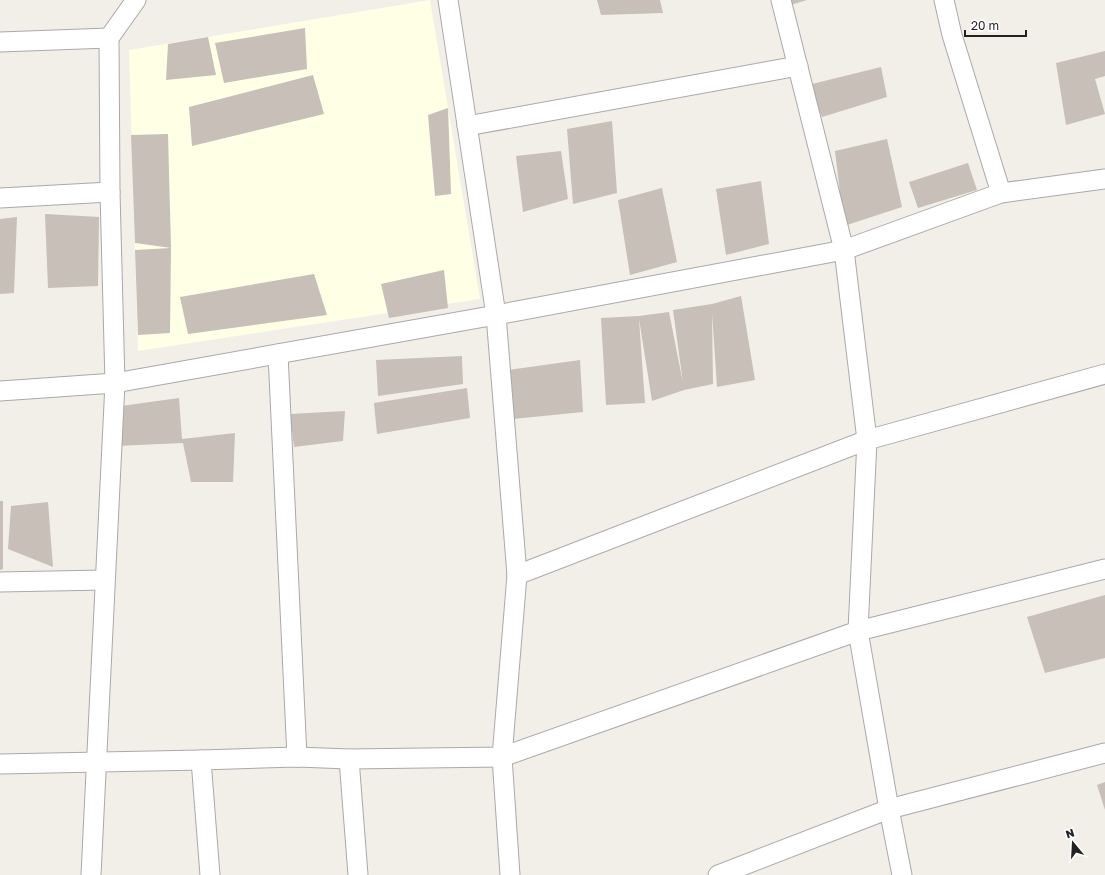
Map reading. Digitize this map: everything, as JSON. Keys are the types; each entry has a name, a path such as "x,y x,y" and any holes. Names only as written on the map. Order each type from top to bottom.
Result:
{"street":[{"path":"91,875 115,383 110,192 109,38 136,0"},
{"path":"448,0 496,315 517,575 502,758 510,875"},
{"path":"781,0 844,250 867,440 858,631 902,875"},
{"path":"944,0 952,35 1001,193"},
{"path":"0,42 109,38"},
{"path":"467,126 798,66"},
{"path":"0,391 115,383 496,315 844,250 1001,193 1105,179"},
{"path":"0,198 110,192"},
{"path":"278,354 297,757"},
{"path":"517,575 867,440 1105,374"},
{"path":"0,764 297,757 349,759 502,758 858,631 1105,569"},
{"path":"0,582 106,580"},
{"path":"721,875 889,809 1105,753"},
{"path":"349,759 358,875"},
{"path":"201,760 210,875"}],"shaded area":[{"path":"430,0 480,299 138,351 129,50"}],"building":[{"path":"597,0 660,0 663,13 601,15"},
{"path":"771,0 807,0 774,10"},
{"path":"305,28 307,69 224,83 215,43"},
{"path":"208,37 216,75 166,80 168,44"},
{"path":"1105,51 1105,76 1095,79 1105,114 1066,125 1056,63"},
{"path":"881,67 887,97 822,117 808,85"},
{"path":"313,75 324,114 192,146 189,107"},
{"path":"448,108 451,194 435,196 428,115"},
{"path":"612,121 617,193 573,204 567,129"},
{"path":"168,134 171,248 135,243 131,135"},
{"path":"887,139 902,207 844,226 835,151"},
{"path":"561,151 568,199 523,212 516,156"},
{"path":"968,163 977,190 918,208 909,182"},
{"path":"761,181 769,244 726,255 716,189"},
{"path":"662,188 677,262 630,275 618,200"},
{"path":"45,214 99,217 98,286 48,288"},
{"path":"17,217 14,293 0,294 0,219"},
{"path":"171,248 170,333 138,335 135,250"},
{"path":"444,270 448,308 389,318 381,284"},
{"path":"314,274 327,315 188,334 180,297"},
{"path":"741,296 755,380 717,387 712,313 713,384 684,390 652,401 639,319 645,403 606,405 601,318 639,316 669,312 683,383 673,310 712,304"},
{"path":"462,356 463,384 378,396 376,360"},
{"path":"580,360 583,412 513,419 508,370"},
{"path":"467,388 470,418 377,434 374,403"},
{"path":"179,398 182,439 235,433 233,482 191,482 183,443 116,446 121,406"},
{"path":"345,411 343,441 294,447 290,414"},
{"path":"0,501 3,501 3,569 0,570"},
{"path":"48,502 53,567 8,549 11,506"},
{"path":"1105,595 1105,658 1045,673 1027,617"},
{"path":"1105,782 1105,810 1097,785"}]}
